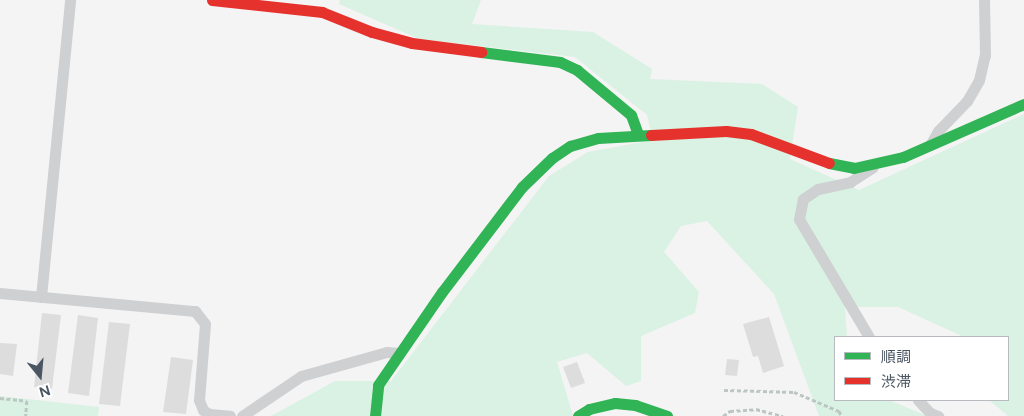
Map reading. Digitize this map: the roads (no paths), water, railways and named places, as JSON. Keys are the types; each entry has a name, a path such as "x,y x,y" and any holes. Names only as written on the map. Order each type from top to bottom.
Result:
{"street":[{"path":"41,297 70,0"},
{"path":"212,0 322,12 372,32 412,43 560,62 577,70 631,115 638,134"},
{"path":"929,146 938,131 967,101 979,80 985,55 984,0"},
{"path":"375,416 378,385 399,353 522,187 552,158 570,146 598,138 638,134 726,131 751,134 826,163 854,168 876,164 929,146 1024,104"},
{"path":"868,336 799,219 803,200 818,189 850,182 876,164"},
{"path":"0,293 195,312 205,324 199,400 203,410 209,414 230,416"},
{"path":"242,416 301,376 387,352 399,353"},
{"path":"919,401 930,413 938,416"},
{"path":"578,416 589,409 616,403 635,405 667,416"}]}
